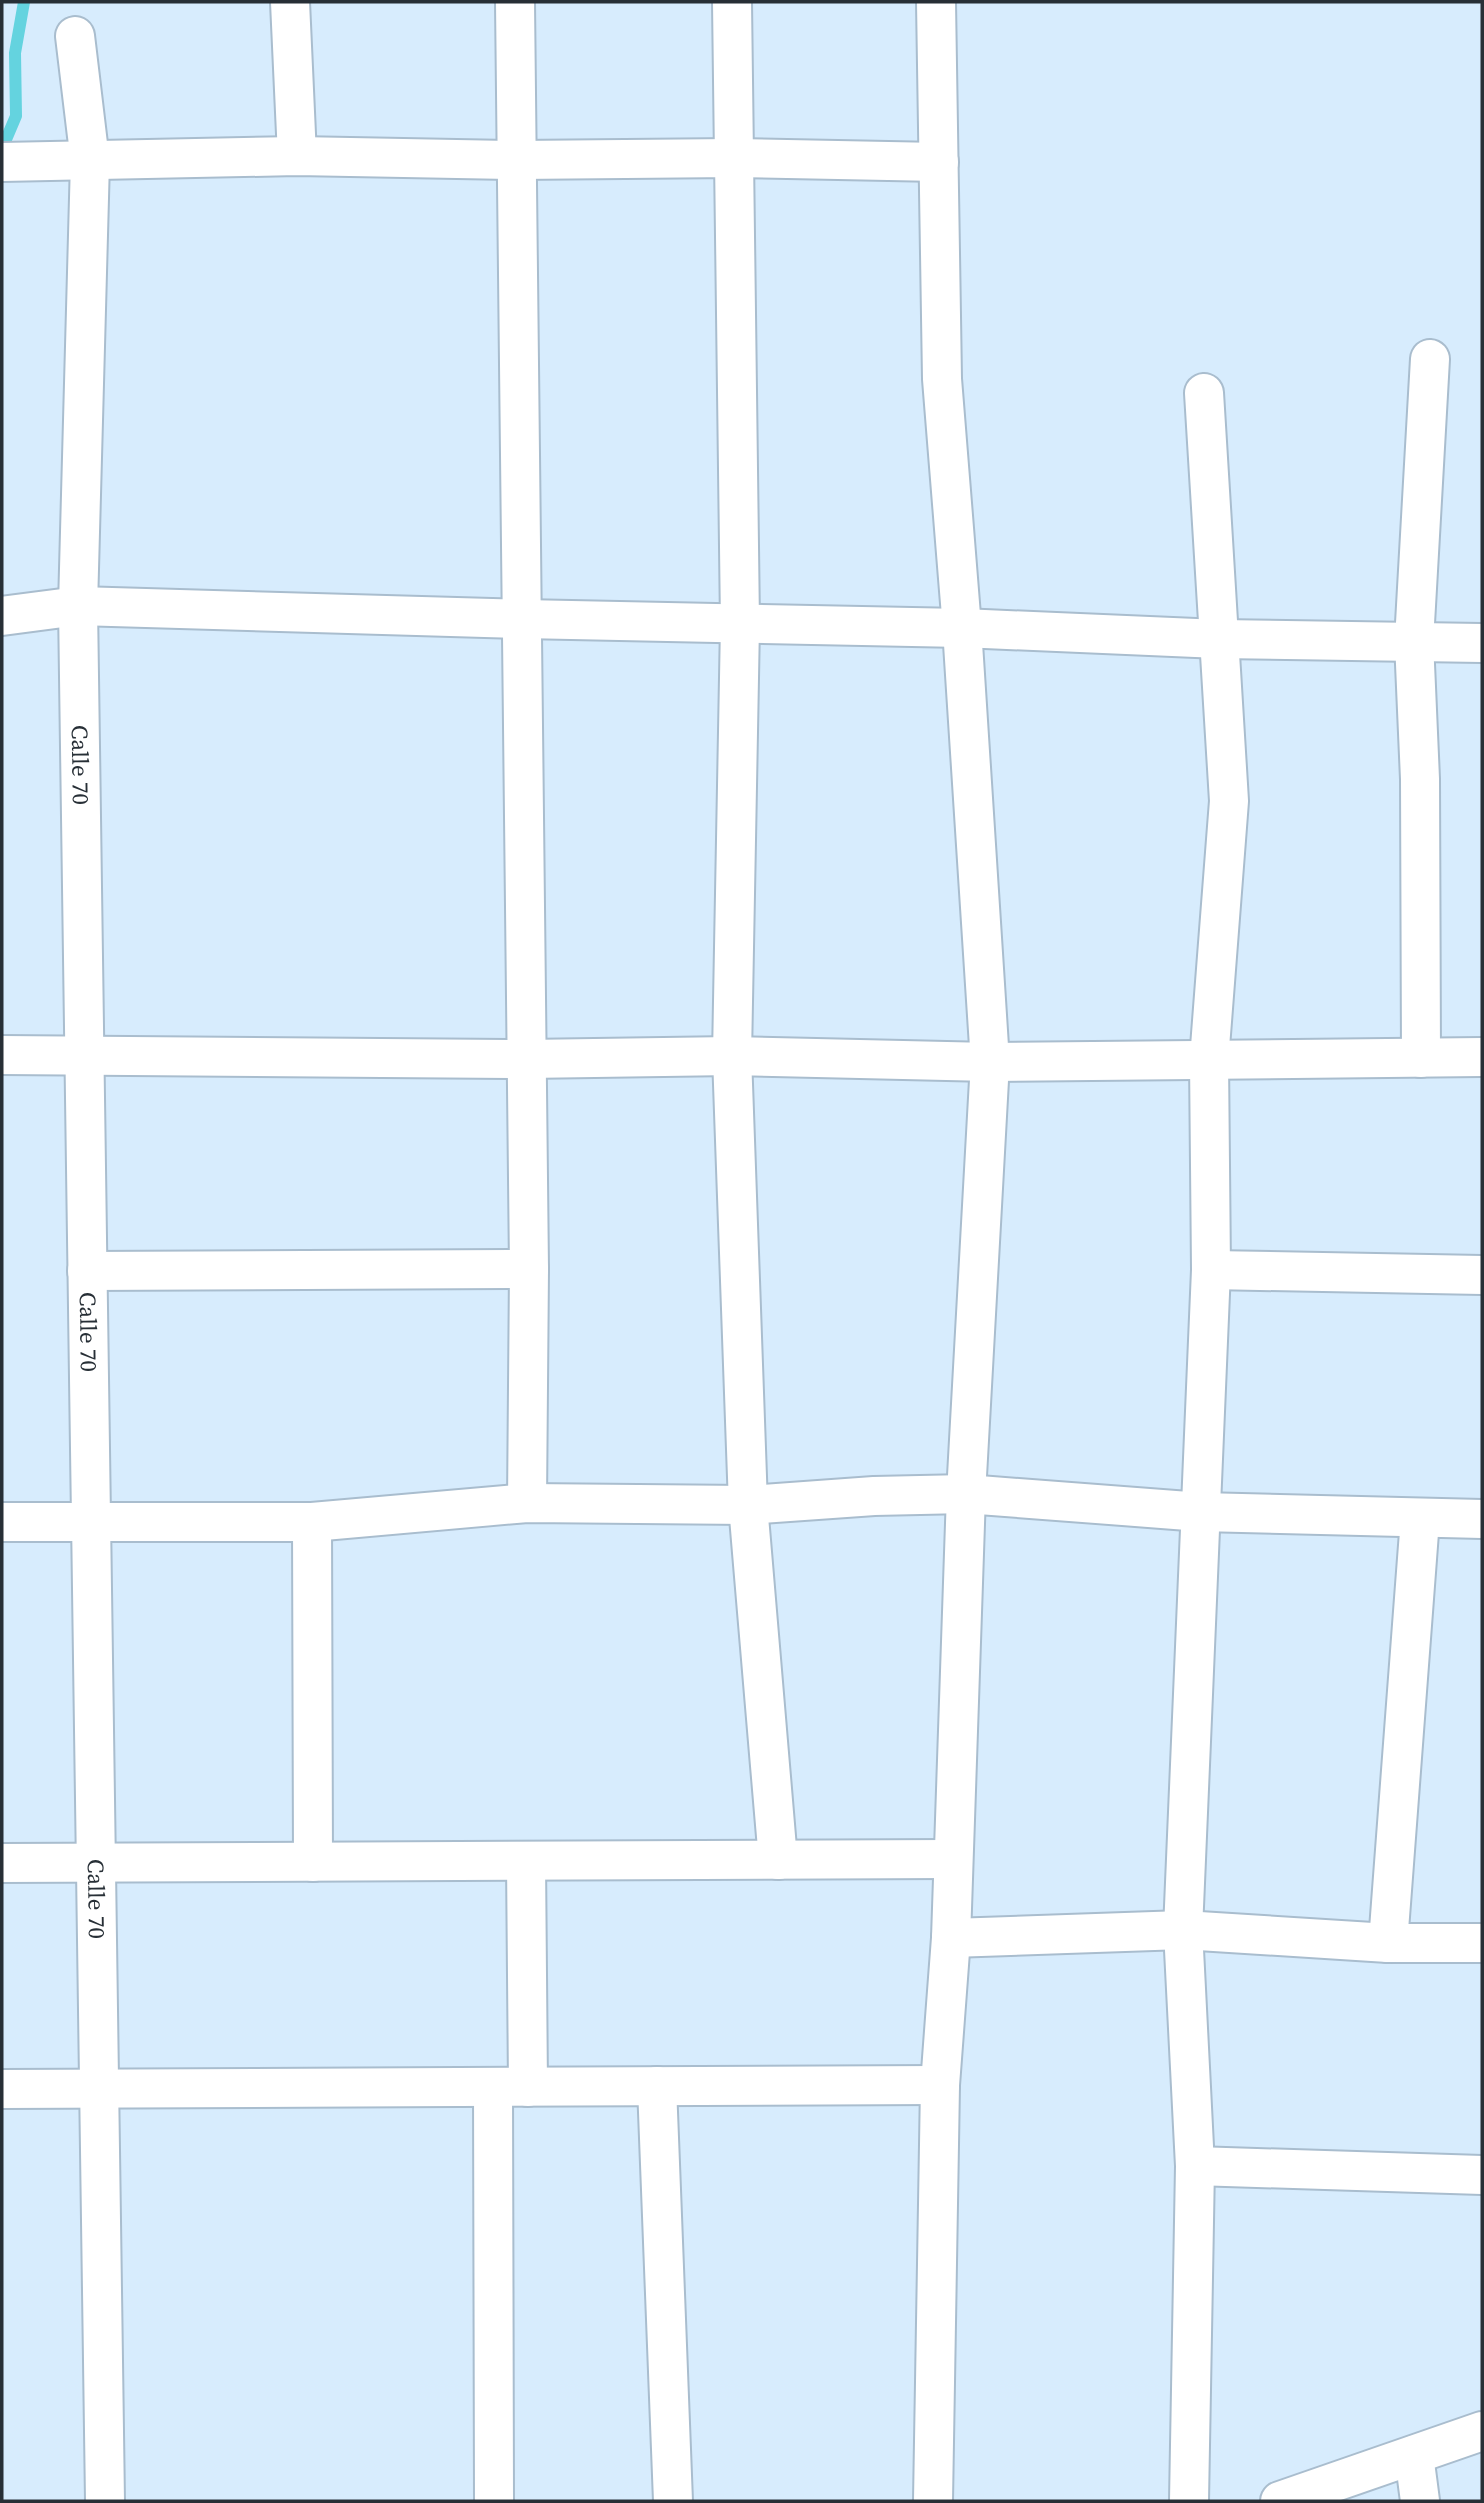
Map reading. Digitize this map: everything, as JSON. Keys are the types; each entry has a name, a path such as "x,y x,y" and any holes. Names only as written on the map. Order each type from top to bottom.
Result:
{"street":[{"path":"290,2 298,156"},
{"path":"515,2 523,619 527,1503"},
{"path":"732,2 740,624 732,1056 748,1505 778,1860"},
{"path":"933,2501 940,2085 951,1938 966,1494 990,1062 962,628 942,379 936,2"},
{"name":"Calle 70","path":"75,36 90,160 78,606 105,2501"},
{"path":"8,162 298,156 939,162"},
{"path":"1421,1058 1420,779 1414,641 1430,359"},
{"path":"1189,2501 1195,2166 1183,1930 1211,1270 1209,1060 1229,800 1204,393"},
{"path":"2,616 78,606 962,628 1219,639 1482,643"},
{"path":"2,1055 526,1059 732,1056 990,1062 1482,1057"},
{"path":"87,1271 528,1269"},
{"path":"1211,1270 1482,1275"},
{"path":"2,1522 312,1522 527,1503 748,1505 874,1496 966,1494 1201,1512 1420,1519 1482,1518"},
{"path":"1388,1943 1420,1519"},
{"path":"312,1522 313,1863"},
{"path":"2,1863 952,1858"},
{"path":"494,2501 510,2087 526,1861"},
{"path":"951,1938 1183,1930 1388,1943 1482,1943"},
{"path":"2,2089 940,2085"},
{"path":"657,2086 673,2501"},
{"path":"1195,2166 1482,2175"},
{"path":"1280,2501 1482,2431"},
{"path":"1415,2455 1420,2501"}],"waterway":[{"path":"2,149 16,116 15,53 24,2"}]}
